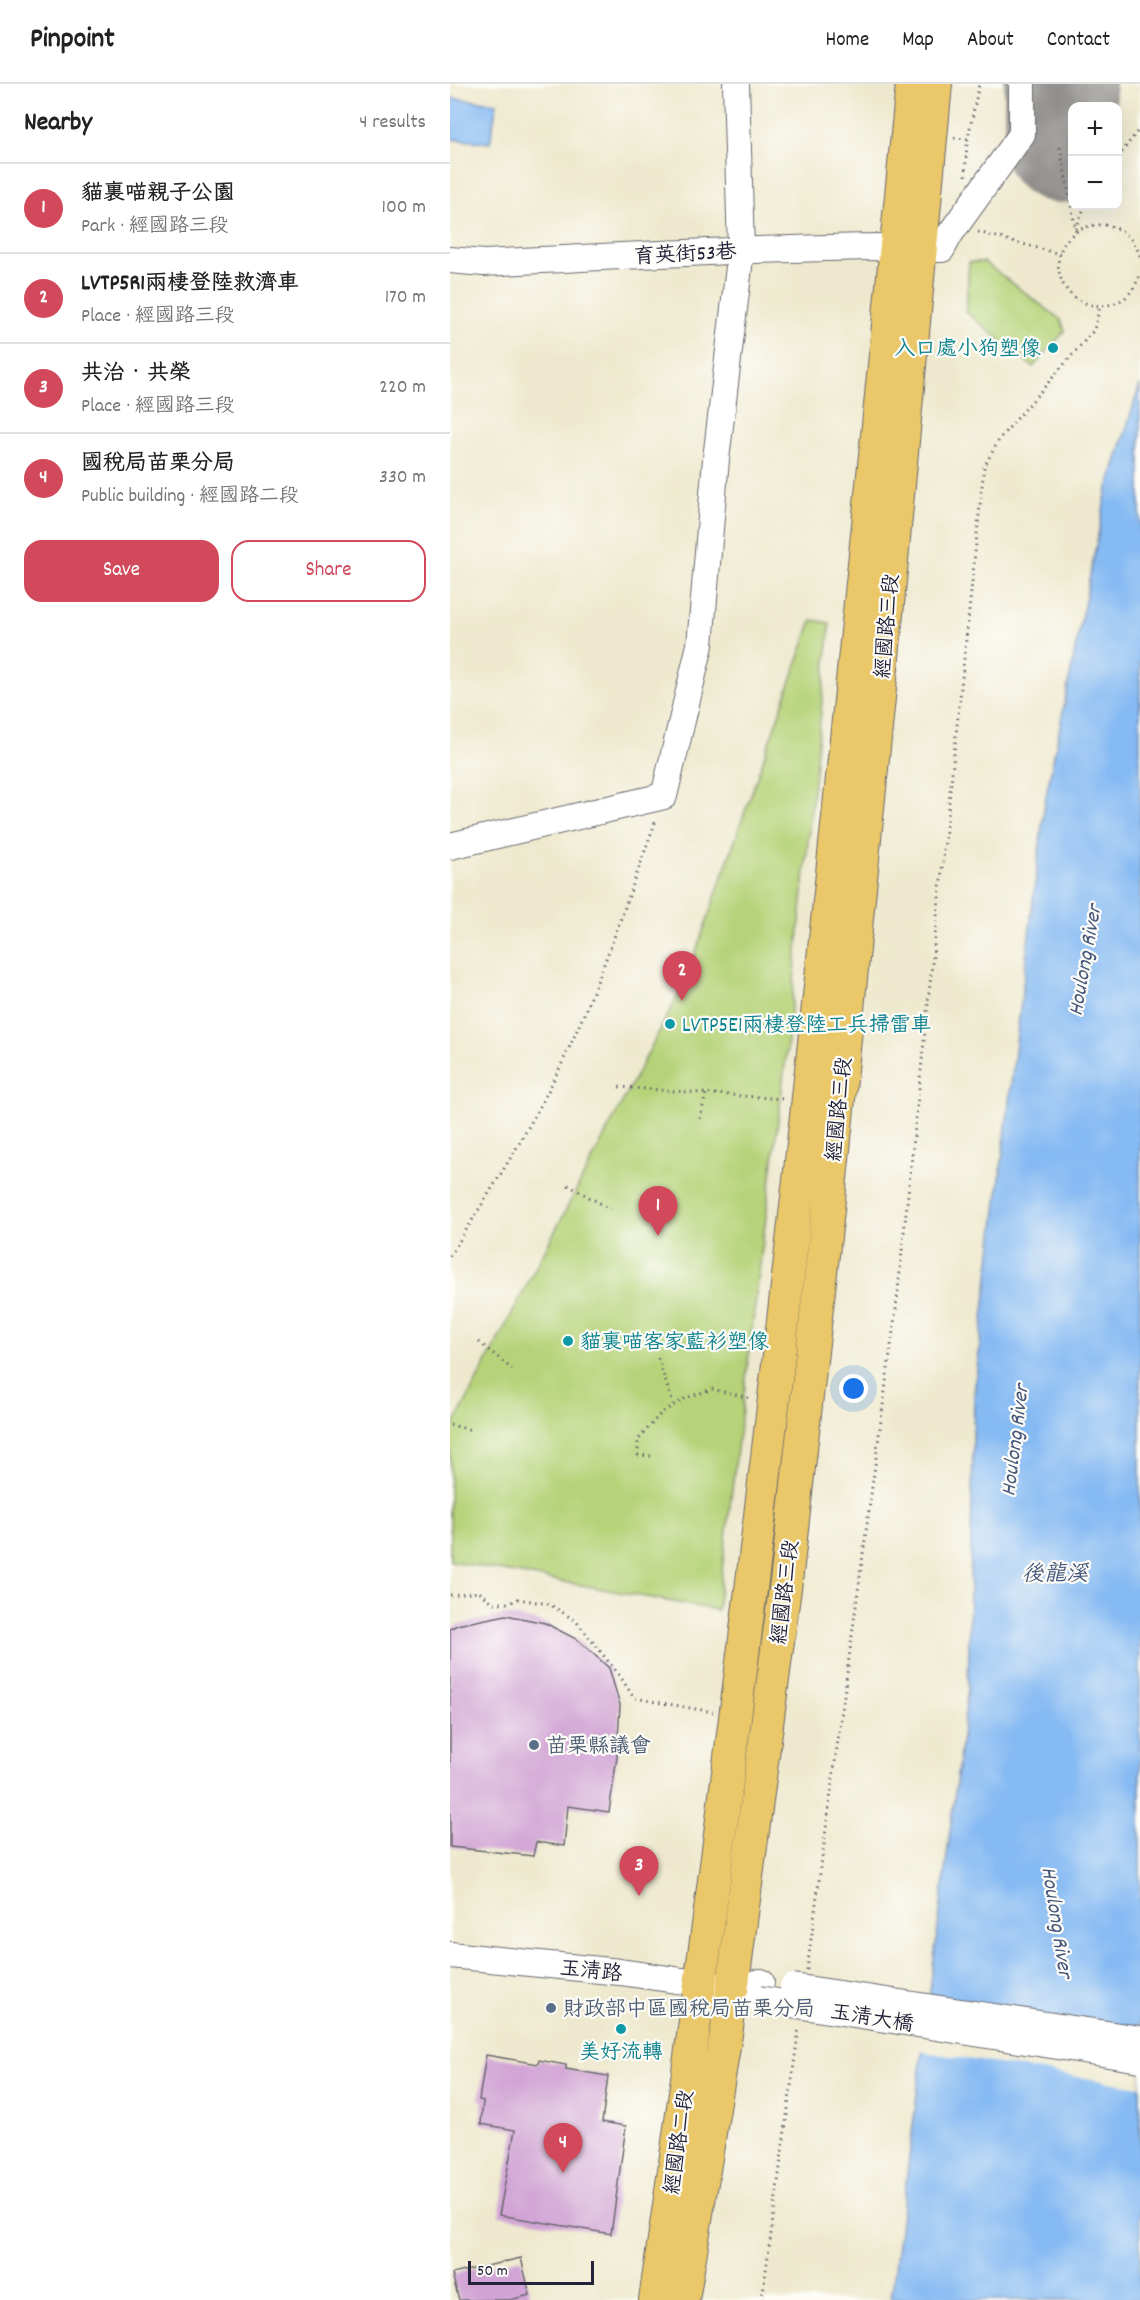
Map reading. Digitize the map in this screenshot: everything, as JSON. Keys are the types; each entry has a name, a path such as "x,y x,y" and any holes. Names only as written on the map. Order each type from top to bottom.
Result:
{"main road":[{"name":"經國路三段","path":"751,1990 787,1573 826,1230 882,668 908,248 912,84"},
{"name":"經國路三段","path":"701,1983 723,1819 908,248 936,84"},
{"name":"經國路二段","path":"655,2300 701,1983"},
{"name":"經國路二段","path":"683,2300 727,2028 751,1990"}],"street":[{"path":"450,846 664,796 700,645 716,459 741,250 736,84"},
{"path":"959,222 1022,134 1022,84"},
{"name":"育英街53巷","path":"450,260 484,263 741,250 942,249 959,222"},
{"name":"玉清路","path":"450,1955 620,1972 751,1990"},
{"name":"玉清大橋","path":"751,1990 1140,2039"},
{"name":"玉清大橋","path":"751,1990 1140,2059"}],"path":[{"path":"979,84 968,139 959,222 1060,254"},
{"path":"1119,156 1140,128"},
{"path":"952,137 968,139"},
{"path":"1060,147 1076,231"},
{"path":"1076,231 1083,210"},
{"path":"1140,256 1128,234 1116,227 1102,224 1088,225 1076,231 1066,241 1058,266 1060,279 1067,290 1076,299 1088,305 1114,304 1135,286 1140,274"},
{"path":"807,1970 896,1309 984,467 1000,438 1094,330 1100,306"},
{"path":"450,1257 540,1107 561,1064 600,976 664,796"},
{"path":"618,1087 789,1099"},
{"path":"700,1119 706,1093"},
{"path":"568,1185 610,1209"},
{"path":"479,1342 512,1369"},
{"path":"658,1358 673,1404"},
{"path":"651,1456 638,1455 638,1440 661,1413 673,1404 712,1389 755,1399"},
{"path":"450,1425 472,1430"},
{"path":"450,1595 479,1592 494,1603 510,1603 518,1599 549,1604 576,1621 609,1661 634,1698 717,1713"},
{"path":"762,2300 800,2017"}],"green space":[{"path":"969,262 984,262 1061,320 1065,331 1033,367 966,312"},
{"path":"812,620 830,623 788,1040 717,1610 450,1561 450,1432 686,980"}],"water":[{"path":"450,98 497,103 490,143 450,139"},
{"path":"1140,384 1140,2300 891,2300 968,1688 974,1394 1045,801 1106,495"}],"pier":[{"path":"926,2001 1140,2034 1140,2087 919,2051"}],"building":[{"name":"苗栗縣議會","path":"506,1615 545,1623 578,1640 609,1668 620,1705 617,1757 609,1812 568,1806 564,1846 536,1842 533,1856 450,1847 450,1629 457,1625"},
{"path":"486,2055 538,2064 539,2060 566,2065 566,2069 608,2076 602,2122 626,2126 611,2234 499,2215 515,2130 481,2124 483,2101 479,2100"},
{"path":"521,2258 530,2295 510,2300 459,2300 452,2274"}],"runway":[{"path":"1060,84 1060,147"}],"place":[{"name":"入口處小狗塑像","path":"1053,348"},
{"name":"LVTP5R1兩棲登陸救濟車","path":"682,1001"},
{"name":"LVTP5E1兩棲登陸工兵掃雷車","path":"670,1024"},
{"name":"貓裏喵親子公園","path":"658,1236"},
{"name":"貓裏喵客家藍衫塑像","path":"568,1341"},
{"name":"苗栗縣議會","path":"534,1745"},
{"name":"共治‧共榮","path":"639,1896"},
{"name":"財政部中區國稅局苗栗分局","path":"551,2008"},
{"name":"美好流轉","path":"621,2029"},
{"name":"國稅局苗栗分局","path":"563,2173"}],"water label":[{"name":"Houlong River","path":"1083,960"},
{"name":"Houlong River","path":"1013,1440"},
{"name":"後龍溪","path":"1055,1572"},
{"name":"Houlong River","path":"1059,1922"}]}
